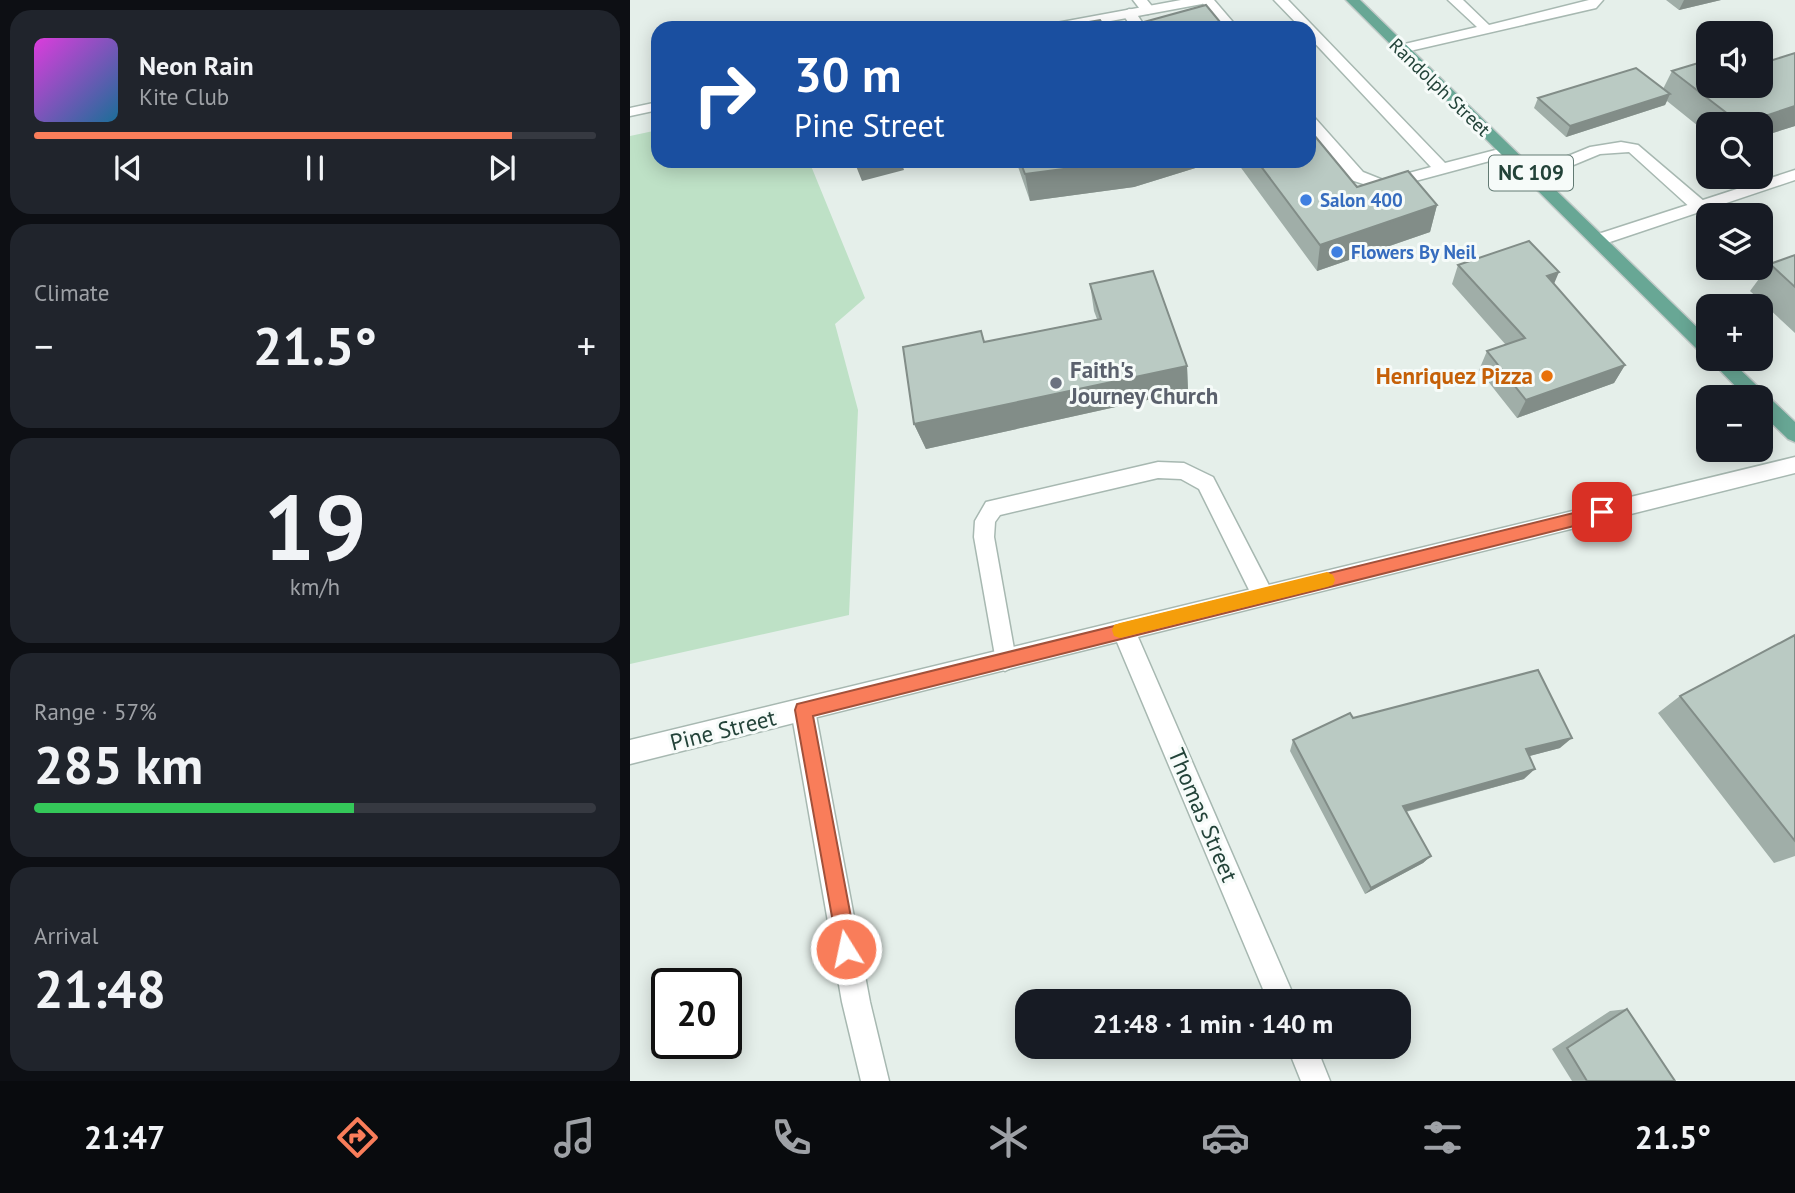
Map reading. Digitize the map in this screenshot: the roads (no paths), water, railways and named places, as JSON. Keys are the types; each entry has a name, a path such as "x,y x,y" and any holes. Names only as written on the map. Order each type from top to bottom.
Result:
{"main road":[{"name":"Randolph Street","path":"1353,0 1696,337"},
{"path":"1730,371 1745,385"},
{"path":"1773,413 1795,434"}],"street":[{"path":"1087,21 1129,13 1144,5 1205,0 1225,21"},
{"path":"1281,0 1301,21"},
{"path":"1455,0 1486,29"},
{"path":"1401,49 1591,5 1596,0"},
{"path":"1129,13 1134,21"},
{"path":"1192,21 1220,15"},
{"path":"1316,37 1442,169"},
{"path":"630,112 651,108"},
{"path":"1316,128 1357,176 1382,185 1507,152"},
{"path":"1535,176 1606,148 1621,145 1633,148 1696,203"},
{"path":"1708,203 1795,175"},
{"path":"1598,240 1696,207"},
{"name":"Pine Street","path":"630,752 1795,465"},
{"path":"1005,660 984,537 985,521 993,508 1158,470 1184,471 1206,483 1263,595"},
{"name":"Thomas Street","path":"1123,629 1277,989"},
{"path":"803,710 872,1080"},
{"path":"1307,1059 1316,1081"}],"place":[{"name":"Salon 400","path":"1306,200"},
{"name":"Flowers By Neil","path":"1337,252"},
{"name":"Henriquez Pizza","path":"1547,376"},
{"name":"Faith's Journey Church","path":"1056,383"}]}
